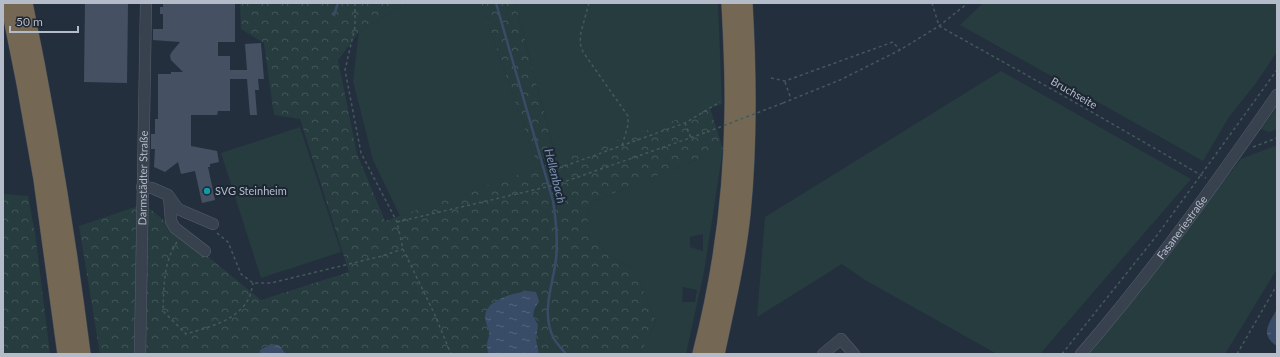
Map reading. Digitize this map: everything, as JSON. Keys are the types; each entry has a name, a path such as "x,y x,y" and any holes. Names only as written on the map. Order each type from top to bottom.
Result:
{"highway":[{"path":"9,3 42,179 66,354"},
{"path":"24,3 40,80 57,177 82,354"},
{"path":"701,354 717,280 730,180 733,115 730,3"},
{"path":"716,354 732,282 741,221 747,154 748,106 744,3"},
{"path":"720,354 726,306"}],"street":[{"name":"Darmstädter Straße","path":"140,354 146,3"},
{"name":"Fasaneriestraße","path":"1081,354 1120,308 1167,248 1277,95"},
{"path":"142,187 152,188 168,195 178,209 213,224"},
{"path":"168,195 171,220 175,228 205,251"},
{"path":"823,354 841,339 854,354"}],"path":[{"path":"355,3 355,27 345,70 361,153 397,222 403,249 434,313 451,354"},
{"path":"589,3 581,32 580,43 584,52 628,116 628,125 622,146"},
{"path":"932,3 939,26"},
{"path":"397,222 556,184 707,132 840,80 900,50 939,26 968,3"},
{"name":"Bruchseite","path":"939,26 1201,175"},
{"path":"771,78 785,81 892,42 900,50"},
{"path":"1062,354 1158,234 1277,70"},
{"path":"785,81 790,99"},
{"path":"556,184 554,177 559,168 685,123 722,101"},
{"path":"685,123 691,138"},
{"path":"1235,154 1277,138"},
{"path":"213,224 214,230 228,242 241,274 253,283 271,283 382,256 403,249"},
{"path":"182,234 168,258 164,283 163,312 186,334 225,321 241,310 250,296 253,283"},
{"path":"1237,354 1277,286"}],"green space":[{"path":"240,3 405,3 359,32 338,60 357,154 385,221 710,108 723,149 587,204 588,225 606,254 635,270 656,322 640,354 286,354 279,345 260,350 259,354 100,354 79,226 144,204 261,300 349,272 300,119 274,115 264,43 241,29"},
{"path":"405,3 481,3 536,162 540,160 542,167 400,216 373,160 353,81 359,32"},
{"path":"481,3 515,3 555,154 536,162"},
{"path":"515,3 718,3 722,104 546,166 544,159 555,153"},
{"path":"983,3 1277,3 1277,52 1256,83 1229,117 1203,161 960,25"},
{"path":"1001,71 1191,179 1040,354 997,354 865,280 842,264 757,317 765,217"},
{"path":"1277,107 1277,129 1269,132 1261,129"},
{"path":"300,127 341,252 261,278 221,153"},
{"path":"1277,145 1277,269 1225,354 1089,354 1241,159"},
{"path":"723,149 704,272 686,354 640,354 656,322 635,270 606,254 588,225 587,204","holes":["703,234 703,251 690,247 690,237","683,287 697,290 695,302 682,302"]},
{"path":"3,194 28,196 35,233 50,354 3,354"}],"water":[{"path":"528,291 536,292 539,301 534,310 533,316 538,325 536,340 539,354 488,354 487,345 489,330 485,317 490,306 495,301 509,295"},
{"path":"1277,309 1277,346 1268,337 1267,329"},
{"path":"271,344 279,345 286,354 259,354 260,350"}],"building":[{"path":"85,3 128,3 127,83 84,82"},
{"path":"163,3 235,3 235,42 218,42 218,56 230,56 230,70 247,70 245,44 261,43 264,79 258,79 259,90 255,90 257,115 250,115 247,79 230,79 230,111 218,111 217,115 191,115 191,146 217,151 219,162 210,164 210,167 208,167 215,200 202,203 195,171 181,174 178,162 165,172 154,167 155,149 151,149 151,134 155,134 155,119 158,119 158,74 183,72 171,60 170,56 180,42 153,40 153,29 163,29 163,14 160,14 160,7 163,7"}],"waterway":[{"path":"334,15 338,3"},
{"name":"Hellenbach","path":"496,3 553,201 557,252 549,298 548,318 553,337 566,354"}],"place":[{"name":"SVG Steinheim","path":"207,191"}]}
